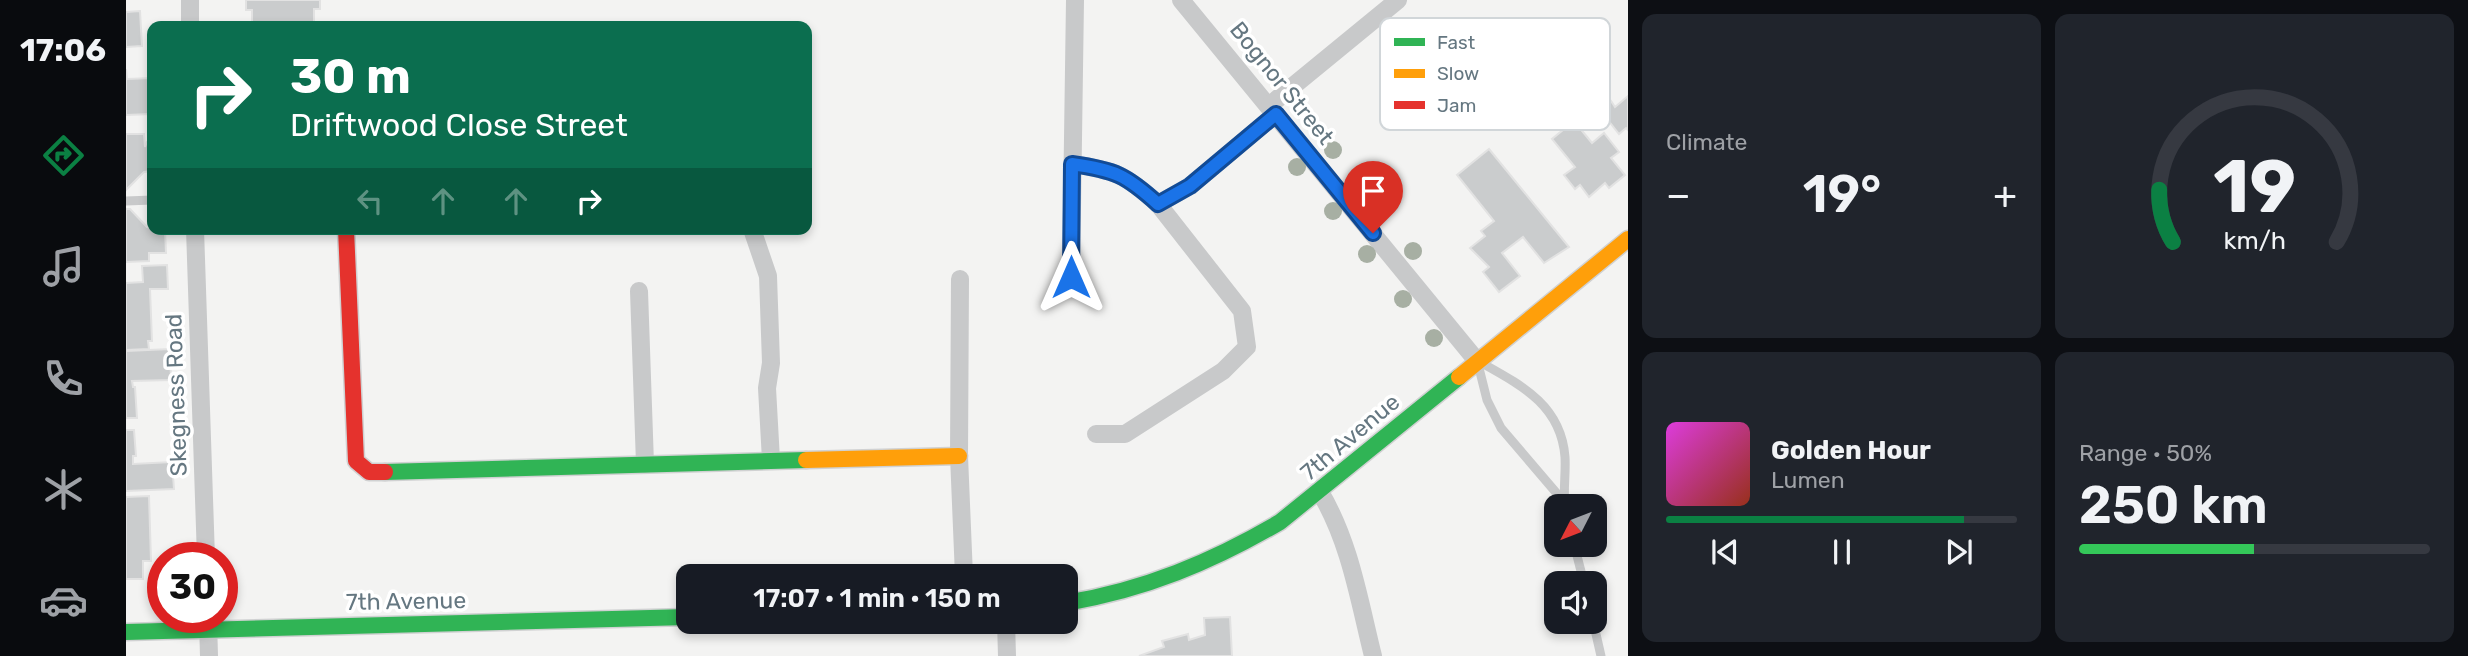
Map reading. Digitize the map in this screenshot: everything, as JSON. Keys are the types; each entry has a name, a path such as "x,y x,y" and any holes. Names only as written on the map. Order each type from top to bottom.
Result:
{"street":[{"path":"190,0 190,21"},
{"path":"1071,277 1075,0"},
{"name":"Bognor Street","path":"1181,0 1477,361"},
{"path":"1158,204 1190,186 1398,0"},
{"path":"1072,164 1111,170 1136,183 1158,204 1242,311 1247,347 1223,371 1125,434 1096,434"},
{"name":"Skegness Road","path":"195,235 205,542"},
{"path":"346,235 358,466 380,473 960,456"},
{"path":"754,235 768,276 771,363 767,388 771,460"},
{"name":"7th Avenue","path":"1078,600 1165,581 1221,557 1280,523 1628,239"},
{"path":"960,279 960,456 964,564"},
{"path":"639,290 645,464"},
{"path":"1320,492 1341,531 1373,656"},
{"name":"7th Avenue","path":"238,623 676,617"},
{"name":"7th Avenue","path":"126,632 147,630"},
{"path":"208,633 209,656"},
{"path":"1006,634 1007,656"}],"lane":[{"path":"126,201 147,200"},
{"path":"1477,361 1526,389 1550,411 1563,445 1565,494"},
{"path":"1477,361 1488,400 1501,428 1557,494"},
{"path":"1596,634 1601,656"}],"building":[{"path":"246,0 320,0 320,9 314,9 314,21 252,21 252,10 246,10"},
{"path":"140,11 142,46 126,47 126,12"},
{"path":"126,69 127,79 147,78 147,114 126,115"},
{"path":"1628,96 1628,130 1626,128 1619,134 1610,123 1611,101 1615,107"},
{"path":"1563,130 1581,130 1592,143 1604,133 1619,152 1611,158 1625,175 1609,188 1605,183 1589,197 1580,185 1575,189 1564,175 1575,167 1552,139"},
{"path":"126,134 144,134 145,147 147,142 147,172 126,190"},
{"path":"1489,149 1569,247 1544,263 1523,237 1502,253 1520,276 1499,292 1483,272 1489,267 1470,248 1485,236 1481,231 1494,221 1457,175"},
{"path":"126,209 130,209 147,227 147,235 165,235 166,253 149,253 149,261 126,262"},
{"path":"167,265 168,289 150,289 152,341 148,341 149,349 126,350 126,283 143,282 142,266"},
{"path":"170,349 171,380 132,381 135,387 137,418 126,418 126,351"},
{"path":"126,430 134,430 136,456 133,456 133,464 172,462 174,489 126,491"},
{"path":"149,496 150,542 147,542 147,561 143,561 143,579 126,579 126,497"},
{"path":"1230,617 1232,656 1139,656 1164,647 1162,641 1188,634 1189,640 1205,635 1204,618"}],"traffic: fast":[{"path":"1078,601 1177,573 1229,550 1280,522 1459,377"},
{"path":"385,472 806,460"},
{"path":"126,632 676,617"}],"traffic: slow":[{"path":"1459,377 1628,239"},
{"path":"806,460 959,456"}],"traffic: jam":[{"path":"346,235 356,461 369,472 385,472"}],"route":[{"path":"1071,277 1072,164 1111,170 1136,183 1158,204 1190,186 1276,114 1373,233"}]}
